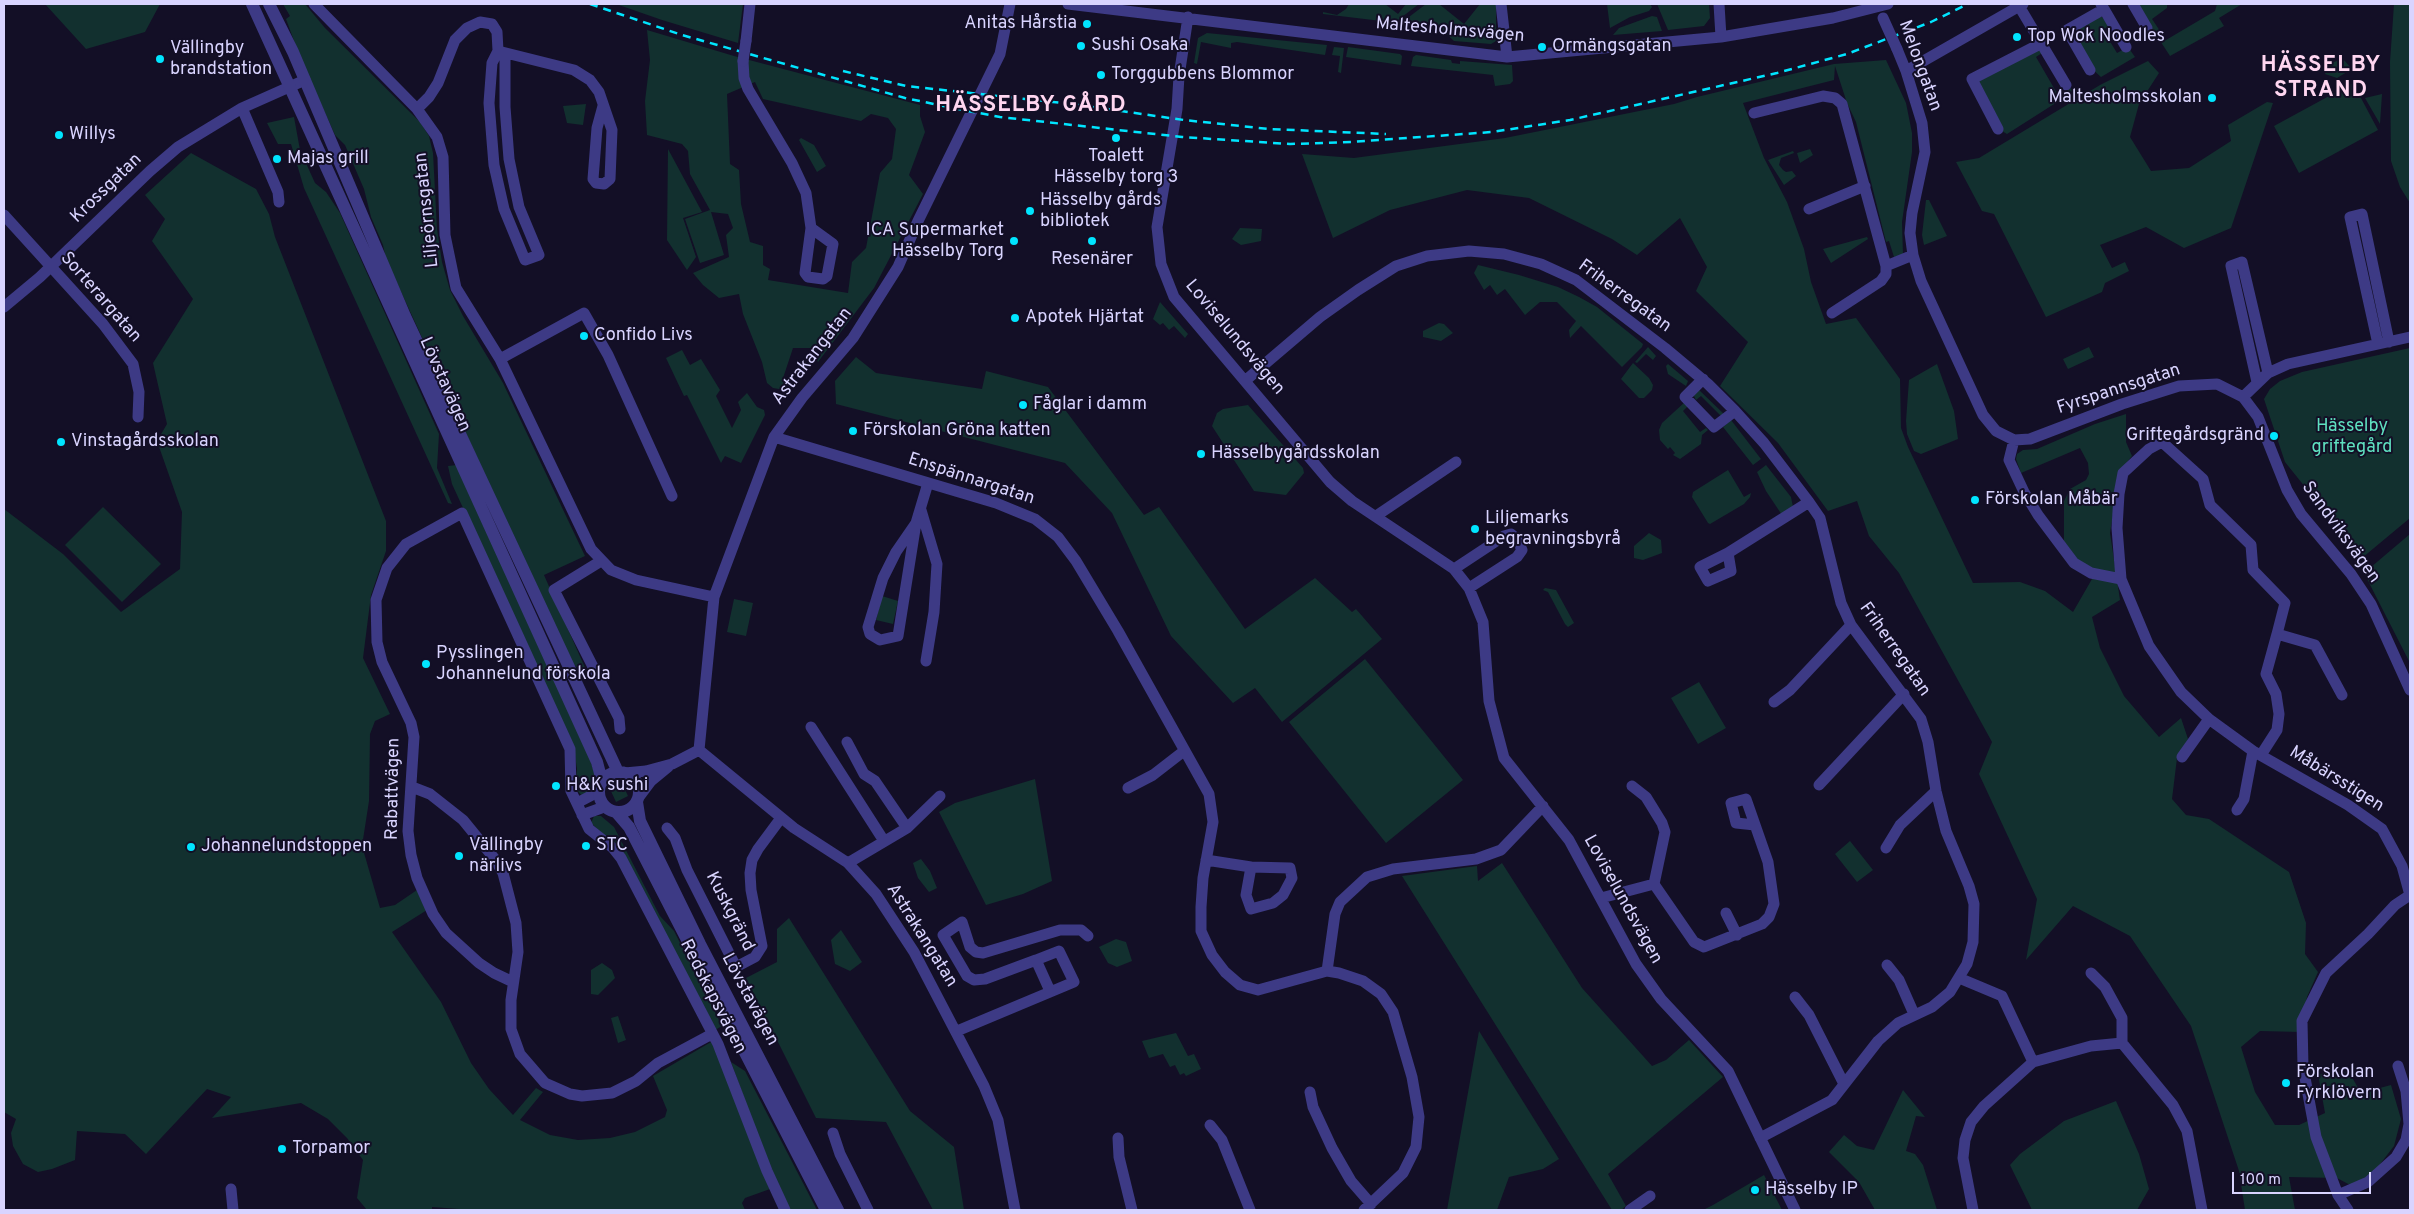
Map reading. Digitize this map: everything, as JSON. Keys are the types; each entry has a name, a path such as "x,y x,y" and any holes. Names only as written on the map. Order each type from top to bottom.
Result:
{"street":[{"name":"Lövstavägen","path":"252,4 597,762 604,807 617,813 629,827 826,1210"},
{"name":"Lövstavägen","path":"269,4 305,80 405,316 622,772 636,781 640,821 700,944 838,1210"},
{"name":"Liljeörnsgatan","path":"314,4 417,109 437,137 443,156 445,235 456,288 500,359 591,549 611,570 636,580 714,597"},
{"path":"750,4 744,78 748,89 792,163 806,193 811,228"},
{"name":"Astrakangatan","path":"1010,4 1000,54 918,221 898,267 853,338 802,398 774,437 714,597 699,750 781,818 848,863 876,894 906,938 957,1032 998,1120 1015,1210"},
{"name":"Maltesholmsvägen","path":"1068,4 1507,57 1722,36 1883,10"},
{"path":"1501,4 1507,57"},
{"path":"1719,4 1722,36"},
{"path":"2133,4 2147,28"},
{"path":"1906,71 2021,5 2066,85"},
{"path":"2090,70 2067,30 2102,6 2126,48"},
{"name":"Melongatan","path":"1883,10 1906,71 1922,123 1925,152 1912,213 1910,233 1913,255 1921,281 1983,415 1996,431 2014,440"},
{"name":"Loviselundsvägen","path":"1188,17 1176,118 1156,227 1160,264 1174,297 1246,380 1330,482 1352,501 1449,566 1470,588 1483,622 1489,701 1504,758 1569,840 1636,964 1661,999 1728,1071 1795,1210"},
{"path":"417,109 429,97 438,83 456,40 467,28 480,22 492,24 497,32 502,52 510,159 519,207 539,255 525,260 504,209 494,165 489,103 492,63 502,52"},
{"path":"1998,129 1972,79 2042,43"},
{"path":"502,52 574,70 590,80 600,92 612,130 610,179 604,184 596,183 593,179 597,128 603,106"},
{"name":"Krossgatan","path":"4,307 50,267 178,147 242,108 305,80"},
{"path":"1754,113 1822,96 1835,98 1842,104 1886,266 1886,274 1882,281 1832,313"},
{"path":"242,108 278,192 279,202"},
{"path":"1809,209 1864,186"},
{"path":"2362,214 2384,343 2350,217 2362,214"},
{"name":"Sorterargatan","path":"4,215 103,324 134,364 139,392 138,417"},
{"name":"Friherregatan","path":"1246,380 1320,317 1396,266 1427,256 1469,251 1513,257 1541,264 1576,280 1616,308 1703,379 1764,443 1820,518 1841,603 1851,625 1921,718 1946,831 1969,886 1974,904 1974,942 1959,978 1950,992 1932,1007 1898,1023 1878,1041 1832,1100 1760,1138"},
{"path":"1886,266 1913,255"},
{"path":"2257,382 2231,266 2242,262 2268,373"},
{"path":"500,359 584,313 608,355 672,496"},
{"path":"2244,397 2268,373 2288,364 2410,337"},
{"path":"1703,379 1685,397 1714,427 1735,411"},
{"name":"Fyrspannsgatan","path":"2014,440 2030,439 2122,404 2179,386 2217,384 2244,397"},
{"name":"Sandviksvägen","path":"2244,397 2258,417 2286,490 2301,514 2350,574 2371,604 2410,690"},
{"name":"Enspännargatan","path":"774,437 996,503 1027,516 1058,537 1076,561 1118,631 1208,794 1213,822 1201,898 1201,931 1212,956 1224,972 1240,985 1258,990 1327,972"},
{"path":"2014,440 2009,460 2024,492 2054,538 2074,563 2091,573 2121,579"},
{"name":"Måbärsstigen","path":"2257,753 2277,730 2279,714 2276,694 2266,674 2286,603 2253,570 2252,545 2210,505 2203,479 2162,442 2149,449 2123,473 2119,494 2117,528 2121,579 2149,646 2180,692 2209,719 2257,753 2348,805 2382,829 2402,866 2410,895"},
{"path":"1376,516 1456,462"},
{"path":"916,523 896,552 884,578 868,627 870,634 880,640 898,636 916,523 928,483"},
{"path":"1728,553 1809,502"},
{"path":"921,510 937,564 934,612 926,661"},
{"name":"Rabattvägen","path":"462,513 406,544 387,568 376,600 377,642 382,662 411,723 414,737 408,831 411,855 424,897 446,932 462,948 494,973 513,982"},
{"name":"Redskapsvägen","path":"462,513 570,749 572,760 570,785 582,815 594,834 613,848 621,858 725,1059 767,1171 785,1210"},
{"path":"1449,566 1504,536 1510,534 1517,539 1522,550 1517,557 1470,588"},
{"path":"601,561 554,590 619,718 620,729"},
{"path":"1774,702 1790,690 1851,625"},
{"path":"2277,634 2315,645 2342,695"},
{"path":"1819,785 1904,694"},
{"path":"2182,757 2209,719"},
{"path":"811,727 884,841"},
{"path":"847,742 864,774 875,781 907,828"},
{"path":"617,813 632,808 651,781 672,764 699,750"},
{"path":"1128,788 1153,775 1184,751"},
{"path":"2237,810 2244,799 2257,753"},
{"path":"577,803 600,786 606,776 622,772 646,771 672,764"},
{"path":"851,789 864,774"},
{"path":"412,786 430,794 463,820 494,858 503,873 516,923 518,952 509,1017 514,1042 520,1054 545,1083 570,1094 588,1096 612,1094 636,1080 658,1063 712,1034"},
{"path":"1632,786 1646,797 1662,822 1665,832 1654,884 1694,942 1704,947 1762,924 1769,917 1774,904 1768,862 1755,825"},
{"path":"1886,848 1900,825 1936,791"},
{"path":"848,863 907,828 940,796"},
{"path":"1310,1092 1313,1107 1332,1148 1367,1207 1403,1173 1416,1147 1418,1117 1412,1077 1393,1012 1381,994 1363,981 1327,972 1335,914 1340,902 1367,877 1393,869 1476,859 1501,850 1542,806"},
{"path":"582,815 604,807"},
{"name":"Kuskgränd","path":"667,828 675,838 687,870 736,967 755,957 762,946 751,890 750,873 752,860 758,849 781,818"},
{"path":"1206,860 1251,867 1290,868 1292,878 1282,895 1273,903 1250,909 1246,895 1251,867"},
{"path":"1601,898 1654,884"},
{"path":"2348,1210 2338,1195 2316,1137 2303,1067 2302,1021 2326,973 2368,934 2395,905 2410,895"},
{"path":"1726,913 1737,935"},
{"path":"957,1032 1074,982 1059,951 985,980 974,980 967,976 944,935 962,922 970,947 976,952 983,953 1060,930 1081,930 1088,936"},
{"path":"1036,960 1050,991"},
{"path":"1887,965 1899,980 1914,1014"},
{"path":"2091,973 2105,986 2122,1018 2122,1043 2173,1105 2187,1131 2202,1210"},
{"path":"1959,978 2002,996 2033,1062"},
{"path":"1795,997 1809,1015 1844,1084"},
{"path":"1973,1210 1963,1158 1965,1140 1971,1122 1984,1106 2033,1062 2091,1046 2122,1043"},
{"path":"2338,1195 2368,1182 2396,1157 2406,1140 2409,1124 2406,1091 2398,1066"},
{"path":"1210,1125 1222,1140 1250,1210"},
{"path":"833,1133 840,1154 868,1210"},
{"path":"1118,1138 1119,1157 1132,1210"},
{"path":"231,1189 233,1210"},
{"path":"1630,1210 1650,1196"}],"green space":[{"path":"45,4 160,4 145,32 86,49"},
{"path":"283,4 305,4 325,28 420,122 429,136 433,153 437,229 442,262 450,290 463,316 503,383 585,556 544,575 586,670 581,672 570,660 386,259 383,245 371,217 364,189 345,145 335,135 300,57 286,19 290,16"},
{"path":"616,4 743,4 738,43 662,20"},
{"path":"1349,4 1385,4 1398,14 1406,4 1419,4 1398,20 1398,23 1323,14 1323,12 1337,15 1346,9"},
{"path":"1426,4 1439,4 1464,24 1480,4 1496,4 1496,41 1491,44 1454,41 1440,28 1403,23"},
{"path":"1607,4 1650,4 1652,7 1649,11 1630,17 1610,28"},
{"path":"1657,4 1709,4 1710,18 1704,26 1668,30"},
{"path":"2136,4 2167,4 2167,8 2152,19 2166,40 2215,11 2217,4 2242,4 2219,18 2224,26 2170,56"},
{"path":"2394,4 2410,4 2410,203 2400,187 2391,161 2390,62"},
{"path":"2100,15 2110,25 2103,30 2117,53 2128,47 2135,57 2101,77 2091,68 2075,32 2078,28"},
{"path":"1652,16 1657,17 1662,31 1613,35 1619,28"},
{"path":"647,30 734,56 920,105 920,116 925,132 909,175 923,194 874,288 818,362 811,348 793,348 783,378 785,390 773,388 767,383 762,362 743,314 739,294 719,298 703,285 693,273 729,257 726,235 733,228 728,214 711,212 724,255 700,263 685,219 710,210 690,174 688,151 682,144 647,135 645,101 650,60","holes":["755,82 763,99 861,121 871,114 888,118 896,129 892,159 880,173 866,248 852,262 848,293 768,280 770,269 763,265 763,246 750,242 741,204 739,170 730,164 727,94"]},
{"path":"1207,33 1327,45 1325,55 1237,42 1231,43 1231,48 1201,42 1197,64 1194,63 1198,38"},
{"path":"1334,47 1344,48 1341,73 1338,72 1340,56 1332,55"},
{"path":"1348,47 1400,54 1402,56 1401,65 1346,57"},
{"path":"2039,48 2042,53 2036,57 2058,95 2071,88 2073,92 2007,134 2002,131 1979,82 1982,77"},
{"path":"1416,55 1451,60 1452,63 1460,64 1460,61 1512,65 1513,81 1510,84 1495,86 1493,75 1411,66 1413,57"},
{"path":"2343,59 2352,69 2337,78 2325,74 2328,64"},
{"path":"1886,60 1906,103 1912,133 1912,152 1902,222 1903,255 1894,257 1889,241 1886,242 1856,122 1847,103 1835,66 1834,80 1743,103 1764,158 1787,202 1804,249 1811,282 1826,324 1856,318 1900,379 1901,428 1908,447 1973,583 2020,582 2045,591 2073,612 2092,579 2064,541 2064,501 2070,489 2086,480 2089,474 2088,463 2080,448 2021,473 2016,459 2017,454 2023,450 2037,449 2095,424 2126,414 2126,442 2132,456 2120,471 2110,533 2120,600 2092,617 2100,648 2124,696 2159,737 2181,718 2188,739 2177,758 2172,799 2186,815 2209,819 2289,872 2306,923 2305,954 2318,972 2307,997 2301,1032 2260,1031 2241,1047 2255,1092 2275,1125 2299,1125 2325,1113 2318,1074 2349,1072 2361,1093 2391,1085 2401,1119 2394,1146 2374,1172 2352,1186 2337,1178 2289,1177 2295,1210 2245,1210 2239,1171 2191,1026 2130,936 2073,906 2026,960 2037,899 1979,774 1992,742 1899,573 1869,536 1857,501 1828,511 1778,443 1720,386 1748,342 1696,291 1707,267 1680,218 1637,255 1612,239 1529,198 1467,190 1390,210 1333,238 1302,154 1354,158 1505,138 1674,104 1834,64"},
{"path":"2148,61 2159,73 2139,104 2130,137 2151,171 2189,168 2231,141 2228,125 2267,102 2273,103 2231,228 2184,248 2146,227 2100,245 2112,268 2125,262 2129,271 2105,283 2102,292 2046,317 1994,214 1982,211 1956,162 1979,158 2100,85"},
{"path":"2353,83 2378,130 2299,173 2274,126"},
{"path":"2382,94 2380,124 2365,98"},
{"path":"586,104 583,125 567,123 563,106"},
{"path":"294,117 300,150 315,183 326,192 340,213 439,434 437,468 452,504 448,503 304,188 291,144 278,144 267,123"},
{"path":"801,138 814,145 826,166 817,172 799,140"},
{"path":"668,149 702,212 683,218 696,257 687,270 667,240"},
{"path":"1810,149 1813,155 1800,163 1797,153"},
{"path":"1793,151 1794,153 1781,158 1779,165 1786,172 1792,171 1796,176 1784,185 1768,160"},
{"path":"191,153 256,189 269,214 275,237 386,521 386,551 371,595 363,658 390,714 375,721 370,734 369,801 362,846 380,908 395,905 417,890 427,910 392,932 441,1002 471,1063 489,1089 513,1115 536,1088 543,1092 520,1120 550,1135 578,1140 610,1138 635,1132 665,1117 667,1110 653,1076 711,1042 719,1056 770,1189 745,1198 742,1203 745,1210 473,1210 432,1207 432,1210 367,1210 357,1198 363,1160 347,1138 328,1119 301,1103 212,1118 231,1097 207,1089 146,1154 125,1134 77,1131 75,1160 38,1172 23,1164 13,1146 11,1133 16,1119 4,1112 4,509 63,554 121,612 180,569 182,512 157,441 167,424 153,363 193,299 152,241 165,219 145,195"},
{"path":"1926,200 1929,200 1947,236 1924,245 1922,235"},
{"path":"1240,228 1262,229 1261,241 1241,245 1232,239"},
{"path":"1867,237 1868,239 1831,263 1823,249"},
{"path":"1478,265 1558,287 1579,297 1597,307 1643,344 1642,347 1622,367 1581,326 1570,338 1569,330 1576,321 1557,302 1540,302 1525,315 1505,289 1497,295 1490,285 1484,290 1474,273"},
{"path":"1160,302 1188,334 1185,338 1174,326 1169,330 1163,323 1160,325 1153,319"},
{"path":"1439,323 1444,324 1453,333 1441,341 1423,337 1423,331"},
{"path":"1648,347 1656,356 1653,360 1646,354 1637,363 1635,362"},
{"path":"2089,347 2094,357 2068,369 2063,359"},
{"name":"Hässelby griftegård","path":"2410,348 2410,518 2362,558 2285,462 2264,399 2270,389 2280,381 2302,372"},
{"path":"682,350 690,365 701,359 720,390 716,396 732,428 741,410 738,402 747,393 757,407 764,410 765,415 741,463 725,456 721,463 687,395 684,396 666,358"},
{"path":"856,357 876,373 982,389 986,371 1048,387 1144,515 1159,507 1245,629 1315,578 1352,612 1356,609 1382,639 1282,722 1255,688 1233,703 1171,636 1112,513 1065,463 836,404 835,381"},
{"path":"1633,363 1649,378 1653,385 1652,390 1644,398 1639,398 1621,379"},
{"path":"1668,364 1688,381 1686,386 1668,374 1666,366"},
{"path":"1937,364 1954,411 1958,439 1921,454 1914,451 1907,434 1909,380"},
{"path":"1698,389 1725,415 1720,415 1701,396 1696,400 1693,394"},
{"path":"1685,402 1688,406 1683,411 1700,432 1706,428 1708,430 1702,435 1701,444 1680,459 1673,455 1675,453 1670,447 1668,449 1660,440 1659,430 1662,423"},
{"path":"1248,405 1303,468 1304,473 1286,495 1254,491 1212,426 1217,413 1223,409"},
{"path":"1731,420 1761,459 1753,465 1723,427"},
{"path":"457,465 590,759 594,772 593,788 589,793 582,796 575,788 577,769 574,749 452,484 448,466"},
{"path":"1766,465 1791,497 1793,507 1782,515 1766,491 1757,472"},
{"path":"1728,470 1744,497 1751,493 1750,497 1744,504 1710,524 1692,497 1693,492"},
{"path":"103,507 161,564 122,602 65,545"},
{"path":"1649,533 1661,540 1662,553 1643,560 1634,558 1634,546"},
{"path":"2410,534 2410,663 2364,573"},
{"path":"1545,588 1556,590 1574,623 1568,627 1565,624 1548,592 1543,590"},
{"path":"882,596 898,601 893,624 876,620"},
{"path":"734,599 753,603 746,636 727,632"},
{"path":"1365,659 1463,780 1386,843 1289,722"},
{"path":"1699,682 1726,728 1698,744 1671,698"},
{"path":"1035,779 1052,881 1023,894 986,905 939,812 955,803"},
{"path":"622,783 628,796 616,802 610,789"},
{"path":"594,816 601,816 614,827 660,916 674,931 722,1026 715,1030 619,849 591,823"},
{"path":"1850,841 1873,870 1857,882 1835,854"},
{"path":"921,859 930,871 937,888 929,892 918,878 913,863"},
{"path":"1502,863 1582,988 1652,1066 1666,1060 1689,1040 1723,1077 1608,1174 1626,1206 1621,1210 1612,1210 1402,876 1477,866 1478,881"},
{"path":"789,918 910,1111 954,1147 964,1210 933,1210 886,1122 816,1118 746,978 777,962 777,929"},
{"path":"841,930 862,962 850,971 835,964 831,940"},
{"path":"1116,939 1126,942 1132,961 1117,967 1108,963 1099,947"},
{"path":"602,963 612,970 615,978 598,995 591,994 591,970"},
{"path":"618,1016 626,1040 618,1043 611,1018"},
{"path":"1479,1031 1559,1159 1543,1169 1509,1177 1497,1210 1447,1210"},
{"path":"1176,1033 1188,1056 1194,1054 1201,1069 1186,1076 1184,1073 1180,1075 1175,1065 1170,1067 1163,1054 1149,1058 1142,1041"},
{"path":"731,1062 745,1071 817,1210 789,1210 763,1150"},
{"path":"1903,1090 1925,1117 1916,1116 1906,1151 1915,1154 1923,1165 1937,1210 1875,1210 1859,1182 1829,1152 1844,1135 1857,1146 1874,1150"},
{"path":"2116,1101 2139,1154 2149,1189 2137,1210 2032,1210 2010,1165 2020,1154 2064,1121"},
{"name":"Hässelby IP","path":"1764,1175 1782,1210 1703,1210 1713,1205"}],"railway":[{"path":"590,4 682,35 905,98 953,108 1000,117 1182,137 1290,144 1351,142 1492,132 1570,120 1777,73 1847,54 1931,22 1968,4"},
{"path":"843,71 906,86 1072,104 1184,120 1269,129 1386,134"}],"place":[{"name":"Anitas Hårstia","path":"1087,24"},
{"name":"Top Wok Noodles","path":"2017,37"},
{"name":"Sushi Osaka","path":"1081,46"},
{"name":"Ormängsgatan","path":"1542,47"},
{"name":"Vällingby brandstation","path":"160,59"},
{"name":"Torggubbens Blommor","path":"1101,75"},
{"name":"Maltesholmsskolan","path":"2212,98"},
{"name":"Willys","path":"59,135"},
{"name":"Toalett Hässelby torg 3","path":"1116,138"},
{"name":"Majas grill","path":"277,159"},
{"name":"Hässelby gårds bibliotek","path":"1030,211"},
{"name":"ICA Supermarket Hässelby Torg","path":"1014,241"},
{"name":"Resenärer","path":"1092,241"},
{"name":"Apotek Hjärtat","path":"1015,318"},
{"name":"Confido Livs","path":"584,336"},
{"name":"Fåglar i damm","path":"1023,405"},
{"name":"Förskolan Gröna katten","path":"853,431"},
{"name":"Griftegårdsgränd","path":"2274,436"},
{"name":"Vinstagårdsskolan","path":"61,442"},
{"name":"Hässelbygårdsskolan","path":"1201,454"},
{"name":"Förskolan Måbär","path":"1975,500"},
{"name":"Liljemarks begravningsbyrå","path":"1475,529"},
{"name":"Pysslingen Johannelund förskola","path":"426,664"},
{"name":"H&K sushi","path":"556,786"},
{"name":"STC","path":"586,846"},
{"name":"Johannelundstoppen","path":"191,847"},
{"name":"Vällingby närlivs","path":"459,856"},
{"name":"Förskolan Fyrklövern","path":"2286,1083"},
{"name":"Torpamor","path":"282,1149"},
{"name":"Hässelby IP","path":"1755,1190"}],"district":[{"name":"HÄSSELBY STRAND","path":"2321,80"},
{"name":"HÄSSELBY GÅRD","path":"1031,107"}]}
